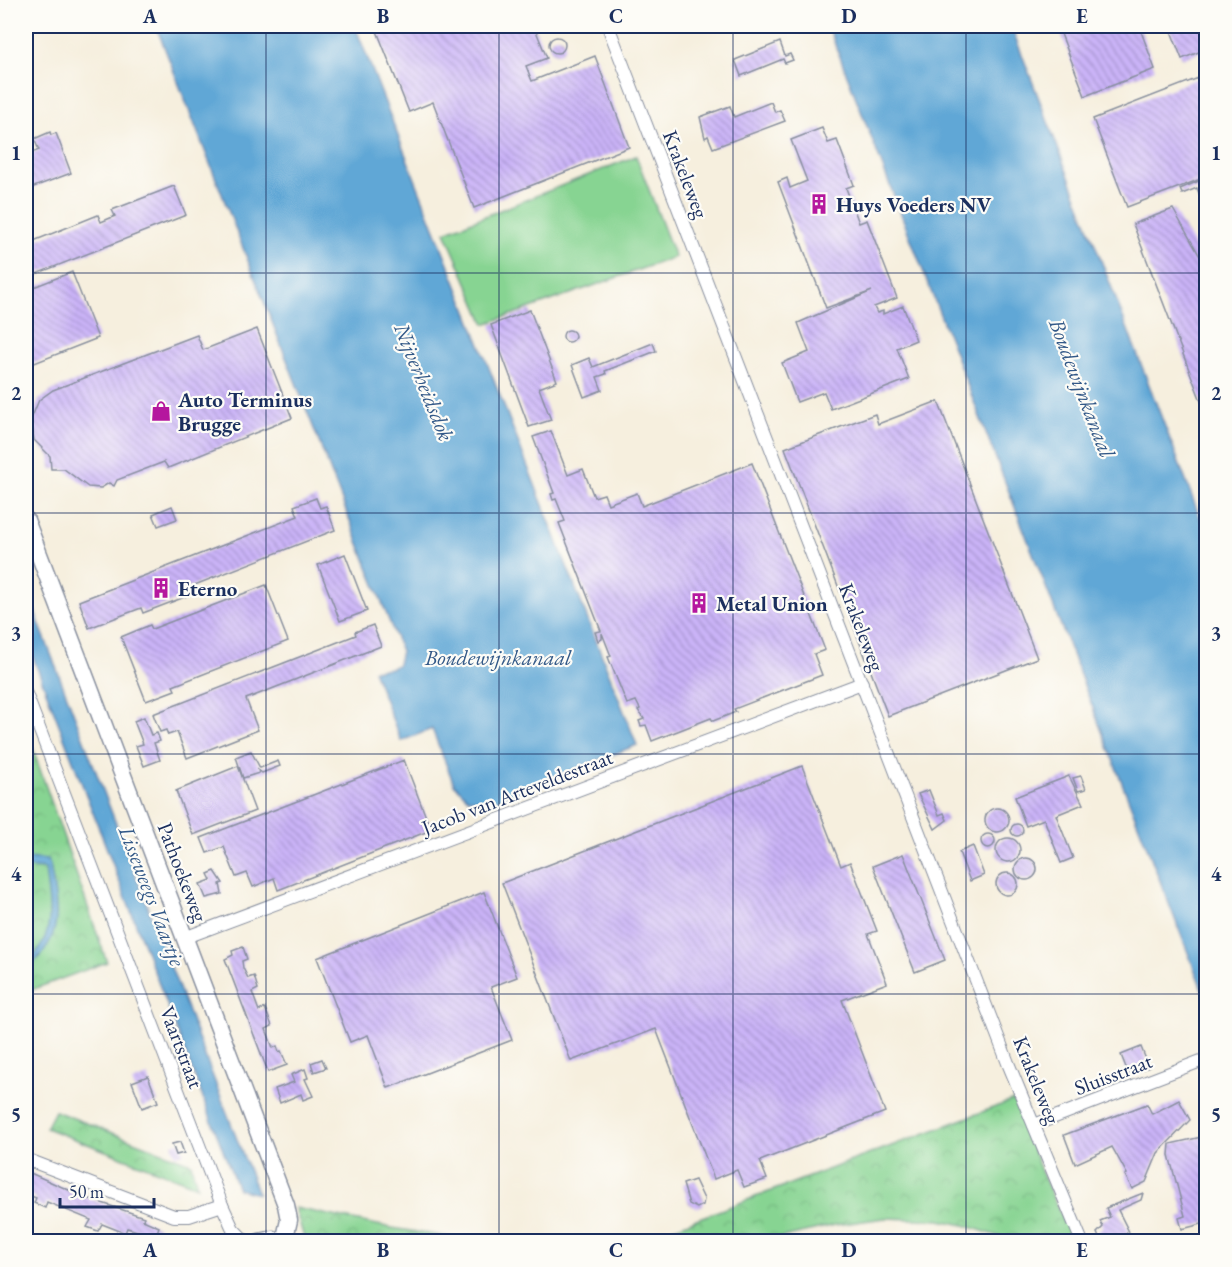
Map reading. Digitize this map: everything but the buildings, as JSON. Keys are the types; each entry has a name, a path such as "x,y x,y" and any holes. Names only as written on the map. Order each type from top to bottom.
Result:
{"main road":[{"name":"Pathoekeweg","path":"26,520 286,1205 289,1220 284,1242"},
{"path":"259,1242 273,1239 284,1242"}],"street":[{"name":"Krakeleweg","path":"608,26 1034,1125 1082,1242"},
{"name":"Jacob van Arteveldestraat","path":"184,938 862,683"},
{"name":"Vaartstraat","path":"26,694 222,1205 233,1229 246,1242"},
{"name":"Sluisstraat","path":"1034,1125 1206,1059"},
{"path":"26,1159 174,1216 189,1216 222,1205"}],"green space":[{"path":"636,156 675,257 485,324 445,232"},
{"path":"26,729 107,962 26,992"},
{"path":"1014,1100 1041,1171 1073,1241 1013,1241 964,1225 940,1220 885,1218 835,1225 766,1241 638,1241"},
{"path":"55,1111 191,1163 197,1186 46,1128"},
{"path":"295,1208 392,1228 473,1241 305,1241"}],"water":[{"name":"Boudewijnkanaal","path":"156,26 355,26 637,745 494,801 468,798 454,784 432,729 401,741 373,670 392,668 398,664 401,651"},
{"name":"Boudewijnkanaal","path":"828,26 1011,26 1206,533 1206,999"},
{"path":"26,589 258,1194 238,1189 26,639"},
{"path":"26,858 47,860 50,865 56,923 47,946 39,958 26,970 26,964 43,943 49,920 49,908 45,869 31,868 26,865"}],"place":[{"name":"Huys Voeders NV","path":"819,204"},
{"name":"Auto Terminus Brugge","path":"161,411"},
{"name":"Eterno","path":"161,588"},
{"name":"Metal Union","path":"699,603"}],"water label":[{"name":"Nijverheidsdok","path":"424,382"},
{"name":"Lisseweegs Vaartje","path":"152,896"}]}
